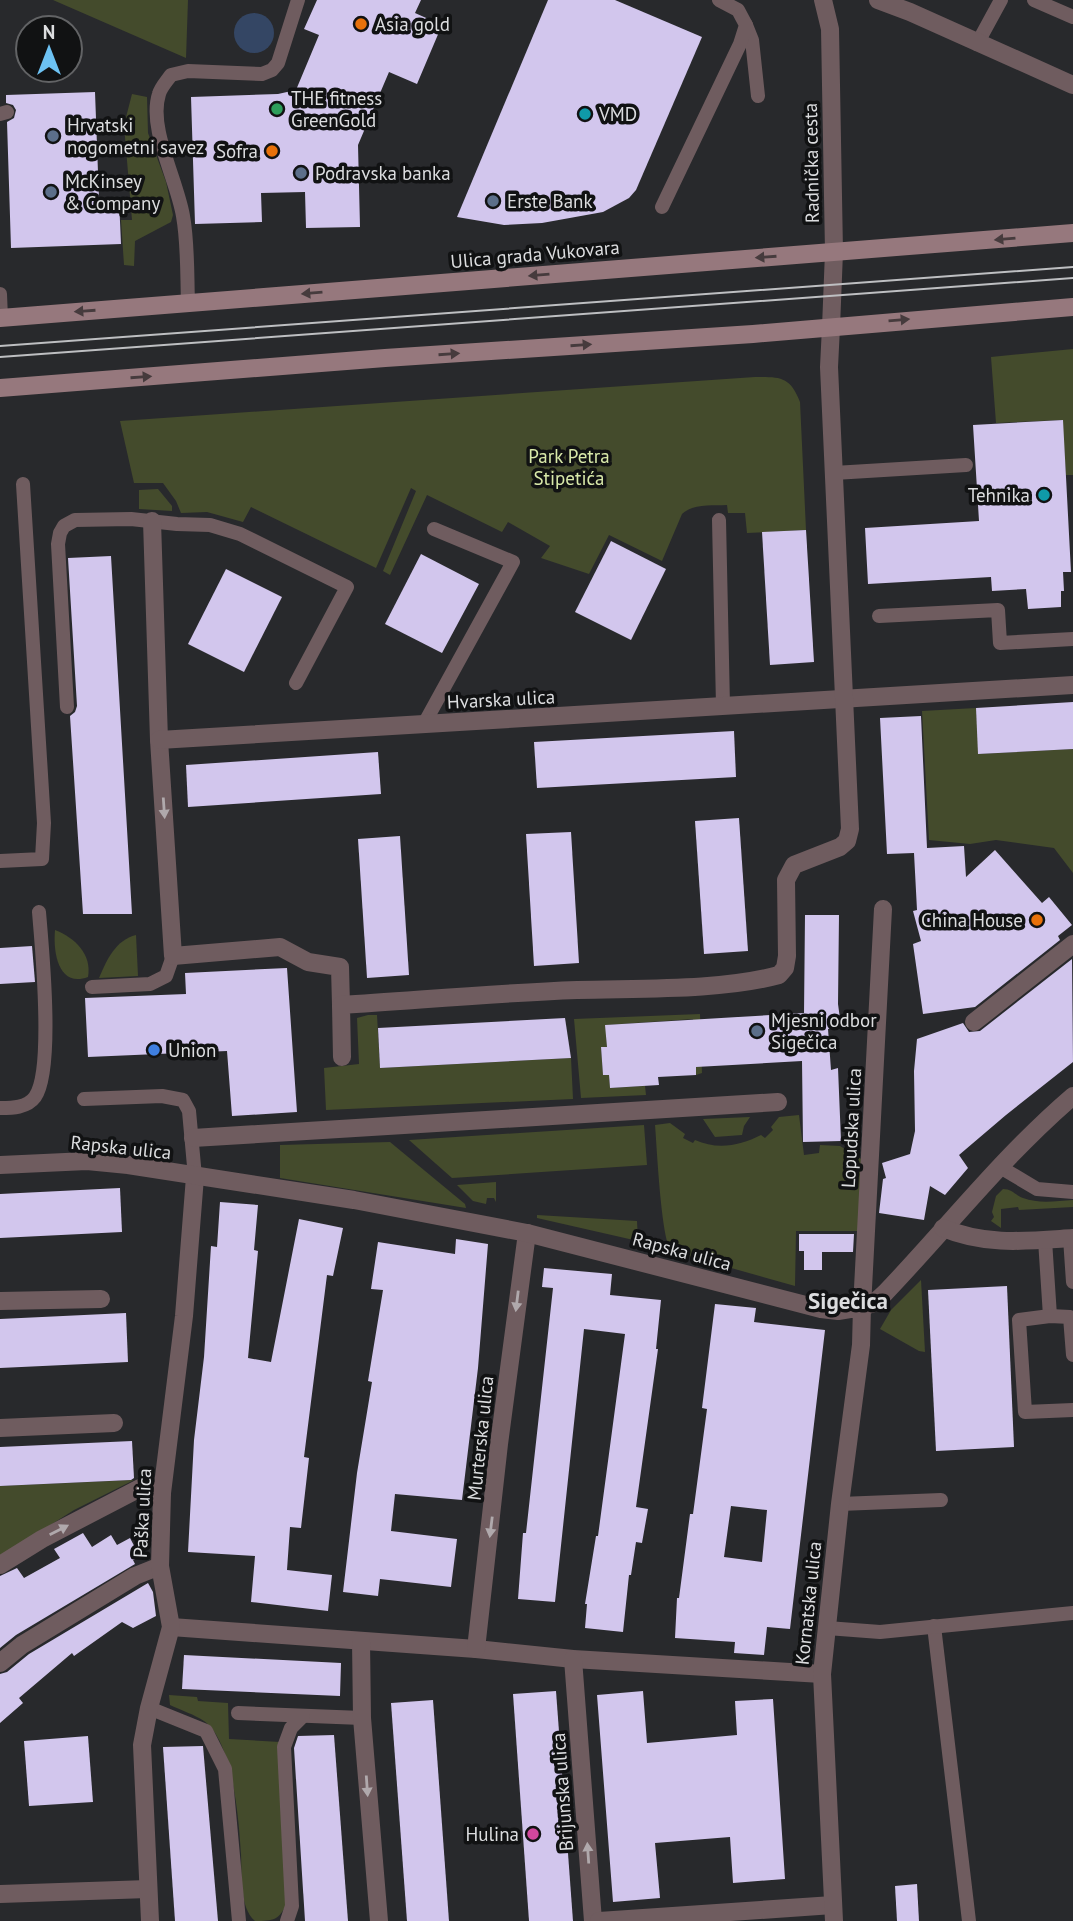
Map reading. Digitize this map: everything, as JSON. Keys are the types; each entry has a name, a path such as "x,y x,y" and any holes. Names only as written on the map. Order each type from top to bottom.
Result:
{"main road":[{"name":"Ulica grada Vukovara","path":"0,318 1073,233"},
{"path":"0,388 1073,307"}],"street":[{"name":"Radnička cesta","path":"823,0 830,29 834,252 831,327"},
{"path":"878,0 1073,85"},
{"path":"341,1006 510,993 681,987 779,975 785,968 786,880 789,871 794,865 840,847 847,841 850,829 829,367 831,327"},
{"path":"152,521 159,740 173,956 280,947 307,962 340,967 342,1057"},
{"name":"Hvarska ulica","path":"159,740 1073,685"},
{"name":"Lopudska ulica","path":"862,1307 883,909"},
{"path":"974,1022 1073,944"},
{"name":"Rapska ulica","path":"0,1165 87,1161 128,1165 354,1200 527,1233 821,1310 838,1311 874,1303 885,1293 1041,1123 1073,1096"},
{"name":"Rapska ulica","path":"194,1138 778,1102"},
{"name":"Paška ulica","path":"150,1921 142,1745 171,1627 160,1566 162,1493 184,1316 195,1177"},
{"path":"943,1227 975,1239 1022,1241 1072,1238"},
{"name":"Murterska ulica","path":"476,1648 527,1233"},
{"path":"0,1301 101,1298"},
{"name":"Kornatska ulica","path":"599,1921 834,1913 822,1674 840,1504 861,1345 862,1307"},
{"path":"0,1428 114,1423"},
{"path":"0,1565 42,1539 140,1488 162,1493"},
{"path":"0,1662 22,1645 135,1576 160,1566"},
{"path":"171,1627 476,1648 573,1660 822,1674"},
{"path":"361,1641 362,1718 379,1921"},
{"name":"Brijunska ulica","path":"573,1660 593,1921"},
{"path":"0,1894 148,1889"}],"lane":[{"path":"188,303 183,216 173,175 160,142 156,110 159,92 171,75 188,71 261,74 272,70 283,51 298,0"},
{"path":"719,0 738,10 746,24 752,40 758,96"},
{"path":"977,44 1001,0"},
{"path":"1034,0 1073,18"},
{"path":"662,207 740,44 746,24"},
{"path":"0,294 0,318"},
{"path":"834,473 966,465"},
{"path":"0,861 42,859 44,823 23,484"},
{"path":"67,707 58,553 60,533 64,526 75,520 131,519 209,525 240,534 347,587 296,683"},
{"path":"719,520 723,706"},
{"path":"424,724 513,562 434,529"},
{"path":"879,616 998,610 1000,643 1073,639"},
{"path":"0,1108 18,1108 29,1102 36,1096 42,1077 46,1032 39,912"},
{"path":"92,987 150,984 166,976 173,956"},
{"name":"Rapska ulica","path":"84,1099 162,1096 183,1100 189,1111 194,1138 195,1177"},
{"path":"1000,1167 1037,1189 1073,1192"},
{"path":"1072,1238 1073,1282"},
{"path":"1045,1240 1050,1316"},
{"path":"1073,1355 1070,1317 1050,1316 1019,1320 1025,1412 1073,1410"},
{"path":"840,1504 941,1500"},
{"path":"827,1628 880,1632 1073,1613"},
{"path":"934,1626 970,1921"},
{"path":"149,1708 206,1731 225,1769 239,1921"},
{"path":"237,1713 362,1718"},
{"path":"287,1921 292,1906 284,1747 285,1737 303,1716"}],"green space":[{"path":"53,0 188,0 186,58"},
{"path":"132,94 147,97 148,133 166,182 173,215 171,222 135,241 134,266 124,265 121,220 132,220 124,125"},
{"path":"1073,349 1073,475 1066,475 1062,420 996,423 991,357"},
{"name":"Park Petra Stipetića","path":"755,377 783,380 792,387 800,402 806,530 747,533 745,513 728,513 727,505 698,507 682,514 662,561 609,535 589,574 541,558 550,546 508,522 502,532 427,495 390,575 383,571 416,491 411,488 376,568 251,507 243,522 207,512 181,513 163,483 134,483 120,421"},
{"path":"158,489 172,506 172,511 139,509 139,490"},
{"path":"976,708 979,754 1073,749 1073,873 1054,848 996,840 970,844 929,840 922,711"},
{"path":"55,930 69,937 85,954 88,977 78,979 64,973 55,948"},
{"path":"136,935 138,976 99,978 109,957 118,946"},
{"path":"700,1014 702,1073 696,1075 693,1019 606,1025 607,1047 601,1047 603,1074 609,1075 610,1088 645,1086 646,1095 581,1098 574,1019"},
{"path":"377,1015 380,1068 571,1058 573,1099 326,1110 324,1068 359,1064 357,1018"},
{"path":"799,1115 804,1155 819,1153 820,1145 840,1146 863,1160 858,1231 796,1231 795,1286 671,1251 662,1211 655,1125 670,1123 685,1134 683,1138 693,1143 695,1140 720,1146 745,1142 761,1135 765,1138 773,1130 771,1127 779,1117"},
{"path":"750,1117 742,1135 715,1137 703,1119"},
{"path":"644,1125 647,1165 452,1178 409,1140"},
{"path":"390,1142 465,1204 466,1208 280,1178 280,1145"},
{"path":"496,1182 496,1202 494,1198 487,1198 486,1204 473,1201 457,1185"},
{"path":"1003,1189 1035,1201 1073,1200 1073,1207 1001,1209 1001,1228 991,1221 994,1217 992,1212 996,1196"},
{"path":"537,1215 637,1221 638,1241 537,1218"},
{"path":"921,1280 925,1352 880,1329 891,1310"},
{"path":"134,1480 74,1510 0,1557 0,1486"},
{"path":"169,1695 228,1703 229,1739 280,1742 287,1903 275,1918 255,1921 246,1907 242,1890 236,1803 222,1746 214,1731 204,1721 170,1705"}],"water":[{"path":"254,13 268,19 274,33 268,47 254,53 240,47 234,33 240,19"}],"building":[{"path":"317,0 421,0 415,13 442,25 417,84 389,72 358,145 360,227 306,228 305,192 261,193 262,222 195,224 191,97 278,94 296,90 319,35 304,29"},
{"name":"VMD","path":"548,0 615,0 702,37 636,190 629,198 603,212 542,223 504,225 457,217"},
{"path":"95,92 99,199 119,199 121,244 11,248 7,122 14,118 16,110 13,105 6,103 6,95"},
{"name":"Tehnika","path":"1063,420 1071,572 1063,572 1061,607 1028,609 1026,589 992,591 991,577 868,584 865,528 979,521 973,425"},
{"path":"806,530 814,662 770,665 762,532"},
{"path":"611,541 666,569 631,640 575,612"},
{"path":"421,554 479,584 442,653 385,624"},
{"path":"111,556 132,914 83,914 70,716 77,706 68,558"},
{"path":"226,569 282,597 244,672 188,644"},
{"path":"1073,702 1073,749 978,754 976,708"},
{"path":"921,716 927,848 964,846 966,877 995,850 1042,903 1049,897 1072,925 1058,936 1060,940 975,1007 923,1014 913,944 921,941 913,911 917,910 914,853 887,854 880,718"},
{"path":"734,731 736,777 537,788 534,742"},
{"path":"378,752 381,794 188,807 186,765"},
{"path":"739,818 748,951 704,954 695,821"},
{"path":"571,832 579,963 534,966 526,834"},
{"path":"400,836 409,975 367,978 358,839"},
{"path":"805,915 839,915 838,1004 841,1026 828,1029 831,1070 838,1068 841,1141 803,1142 802,1061 696,1067 696,1075 658,1077 659,1085 610,1088 609,1075 603,1075 601,1047 607,1047 605,1025 804,1013"},
{"path":"32,946 35,982 0,984 0,948"},
{"path":"1072,959 1073,1062 959,1155 968,1168 945,1195 930,1186 924,1220 879,1213 883,1179 886,1178 882,1163 910,1154 915,1131 914,1071 917,1039 963,1023 969,1032 980,1031"},
{"path":"287,968 297,1112 232,1116 227,1051 88,1057 85,998 186,994 185,973"},
{"path":"565,1018 571,1058 380,1068 378,1028"},
{"path":"120,1188 122,1232 0,1238 0,1194"},
{"path":"220,1202 258,1205 254,1250 258,1251 248,1358 271,1362 299,1219 343,1228 333,1276 327,1275 304,1457 309,1458 301,1528 290,1527 287,1570 332,1575 328,1611 251,1602 255,1556 188,1552 194,1440 204,1357 211,1246 217,1247"},
{"path":"799,1234 854,1234 853,1252 822,1252 822,1270 804,1270 804,1251 799,1251"},
{"path":"456,1239 488,1244 478,1368 462,1500 395,1494 391,1531 457,1539 451,1587 380,1579 378,1596 343,1592 357,1473 372,1382 368,1381 383,1290 371,1289 378,1242 455,1254"},
{"path":"544,1268 612,1274 610,1295 661,1300 658,1349 636,1507 648,1509 642,1543 636,1542 629,1575 623,1632 585,1628 585,1604 598,1536 625,1334 584,1329 555,1602 518,1599 523,1533 526,1533 553,1288 542,1287"},
{"path":"1007,1286 1014,1447 936,1451 928,1290"},
{"path":"715,1304 756,1308 754,1322 825,1330 790,1629 767,1627 764,1655 734,1653 735,1642 675,1638 677,1598 690,1514 693,1514 707,1409 702,1408","holes":["731,1506 767,1510 762,1562 724,1557"]},
{"path":"126,1313 128,1362 0,1368 0,1319"},
{"path":"132,1441 134,1478 131,1480 0,1486 0,1447"},
{"path":"83,1533 92,1547 111,1535 117,1545 130,1538 140,1557 133,1560 135,1564 16,1635 0,1648 0,1576 17,1568 24,1578 60,1558 54,1549"},
{"path":"148,1583 153,1592 156,1616 133,1628 122,1622 74,1656 72,1653 19,1698 23,1703 0,1723 0,1674"},
{"path":"184,1655 341,1663 340,1696 182,1689"},
{"path":"556,1691 573,1921 529,1921 513,1694"},
{"path":"643,1691 647,1743 737,1735 735,1701 773,1699 785,1879 733,1883 730,1837 655,1843 660,1898 613,1902 597,1695"},
{"path":"433,1700 449,1921 407,1921 391,1703"},
{"path":"334,1735 348,1921 305,1921 294,1748 298,1736"},
{"path":"88,1736 93,1802 29,1806 24,1741"},
{"path":"203,1746 218,1921 175,1921 163,1747"},
{"path":"917,1884 919,1921 897,1921 895,1886"}],"tram line":[{"path":"0,346 1073,267"},
{"path":"0,357 1073,278"}],"place":[{"name":"Asia gold","path":"361,24"},
{"name":"THE fitness GreenGold","path":"277,109"},
{"name":"VMD","path":"585,114"},
{"name":"Hrvatski nogometni savez","path":"53,136"},
{"name":"Sofra","path":"272,151"},
{"name":"Podravska banka","path":"301,173"},
{"name":"McKinsey & Company","path":"51,192"},
{"name":"Erste Bank","path":"493,201"},
{"name":"Tehnika","path":"1044,495"},
{"name":"China House","path":"1037,920"},
{"name":"Mjesni odbor Sigečica","path":"757,1031"},
{"name":"Union","path":"154,1050"},
{"name":"Hulina","path":"533,1834"}],"district":[{"name":"Sigečica","path":"848,1301"}]}
